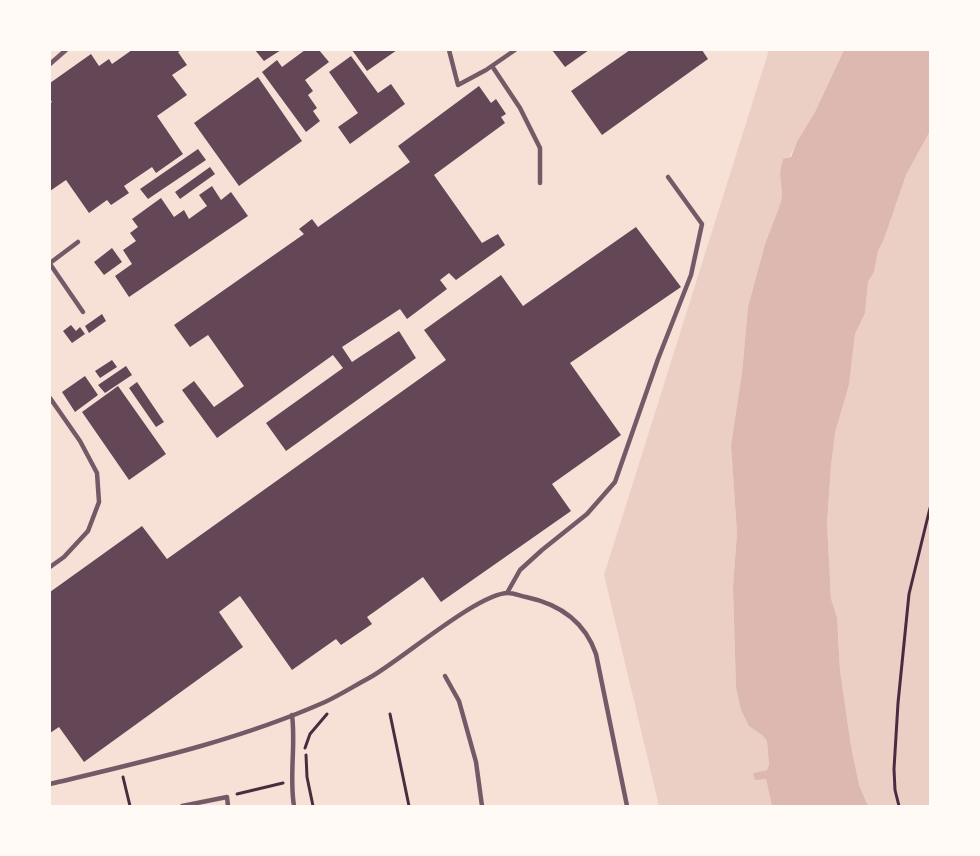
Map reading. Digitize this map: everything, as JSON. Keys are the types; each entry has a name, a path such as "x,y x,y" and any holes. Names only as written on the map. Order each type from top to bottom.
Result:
{"lane":[{"path":"50,64 66,50"},
{"path":"449,50 458,85 492,66 514,50"},
{"path":"492,66 520,108 540,148 540,183"},
{"path":"507,593 520,570 587,514 615,483 658,359 691,275 702,224 668,177"},
{"path":"78,242 50,263 83,312"},
{"path":"50,398 80,441 97,473 99,502 88,531 64,557 50,567"},
{"path":"50,784 203,746 326,702 375,675 476,605 507,593 538,599 554,606 583,627 591,640 596,654 627,807"},
{"path":"445,676 459,701 476,762 482,807"},
{"path":"292,715 295,735 292,780 294,807"},
{"path":"182,807 226,797 228,807"}],"path":[{"path":"899,807 894,769 909,594 930,508"},
{"path":"313,807 307,777 305,748 310,734 329,712"},
{"path":"390,714 409,807"},
{"path":"121,767 130,807"},
{"path":"226,797 307,777"}],"shaded area":[{"path":"769,50 844,50 815,112 780,173 781,202 765,244 748,307 742,373 731,445 737,533 733,587 736,688 741,710 750,726 767,741 769,765 767,770 754,773 766,779 772,806 659,806 604,575"},
{"path":"844,50 930,50 930,131 906,175 878,251 874,272 868,282 865,313 855,334 849,385 835,433 831,466 827,523 831,599 837,618 840,671 851,746 859,785 868,806 772,806 766,779 755,780 753,773 767,770 769,765 767,741 749,726 741,710 736,688 733,587 737,533 731,445 742,373 748,307 765,244 781,202 780,173 783,159 791,157"},
{"path":"930,131 930,806 868,806 859,785 851,746 840,671 838,634 831,599 827,523 831,466 835,433 849,385 855,334 865,313 868,282 874,272 878,251 906,175"}],"building":[{"path":"132,50 182,50 178,52 187,65 172,75 187,95 157,116 183,154 156,173 152,167 124,186 129,193 111,205 107,200 89,213 66,180 50,191 50,103 52,102 50,83 91,54 99,66 109,59 112,64"},
{"path":"255,50 281,50 264,61"},
{"path":"305,50 319,50 329,62 305,80 313,91 308,95 317,108 313,111 320,121 306,132 262,72 277,60 282,67"},
{"path":"352,50 397,50 367,71"},
{"path":"552,50 589,50 565,67"},
{"path":"630,50 702,50 708,59 602,135 571,91"},
{"path":"351,56 378,93 391,84 405,104 350,144 338,127 358,113 329,72"},
{"path":"258,77 302,141 239,186 194,123"},
{"path":"479,86 491,103 496,99 506,114 501,117 505,123 434,175 482,243 498,234 505,245 456,280 449,273 440,280 447,289 407,319 400,309 342,347 352,362 399,331 416,358 286,451 266,423 343,368 333,355 217,438 182,390 194,381 214,407 244,386 208,335 190,347 174,325 304,234 299,229 312,219 318,227 410,162 398,146"},
{"path":"198,149 206,160 148,199 140,189"},
{"path":"210,167 215,174 180,199 175,192"},
{"path":"212,186 221,200 231,192 248,216 129,297 115,276 132,264 123,250 136,241 130,233 138,227 132,219 161,198 174,217 184,210 189,219 207,206 199,195"},
{"path":"636,227 681,287 570,363 621,435 552,484 571,511 441,602 423,577 367,617 372,624 341,645 336,639 292,670 240,596 219,612 243,647 84,762 59,727 50,733 50,592 142,526 167,559 446,360 424,330 501,275 523,306"},
{"path":"112,248 122,262 104,275 94,262"},
{"path":"102,314 106,321 89,333 85,326"},
{"path":"71,325 76,331 80,327 85,334 72,343 63,331"},
{"path":"112,360 117,367 100,378 95,371"},
{"path":"126,366 132,375 105,393 98,385"},
{"path":"85,376 98,395 75,412 62,392"},
{"path":"137,382 164,422 156,427 129,388"},
{"path":"118,386 166,454 129,480 82,412"}]}
